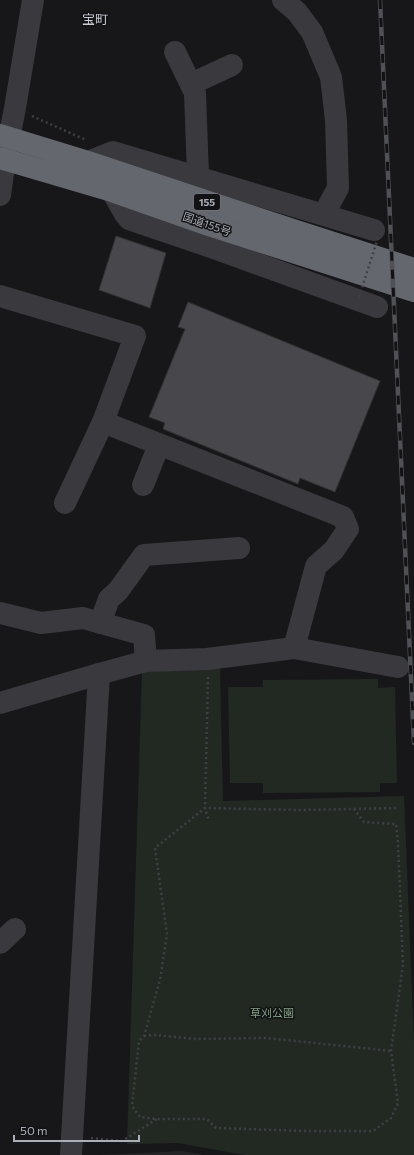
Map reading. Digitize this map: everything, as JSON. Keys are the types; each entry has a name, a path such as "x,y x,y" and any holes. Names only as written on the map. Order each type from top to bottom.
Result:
{"highway":[{"name":"国道155号","path":"5,137 88,162 414,269"},
{"name":"国道155号","path":"2,158 112,191 209,225 414,291"}],"street":[{"path":"0,195 5,137 33,0"},
{"path":"283,0 297,12 312,32 331,77 336,120 338,188 324,214"},
{"path":"175,52 195,93 198,176"},
{"path":"191,84 232,64"},
{"path":"88,162 113,152 324,214 376,234"},
{"path":"112,191 129,220 368,302"},
{"path":"0,296 135,336 103,422 65,503"},
{"path":"103,422 343,517 348,529 334,550 316,566 294,648"},
{"path":"143,485 159,445"},
{"path":"100,622 109,599 118,591 144,555 239,548"},
{"path":"0,613 41,623 82,618 144,635 146,661"},
{"path":"0,703 146,661 207,659 294,648 398,667"},
{"path":"71,1155 99,674"}],"path":[{"path":"368,302 376,234"},
{"path":"207,659 208,704 205,808 209,821"},
{"path":"354,809 364,822 396,824 403,965 391,1051 398,1103 391,1118 373,1131 306,1131 216,1128 207,1119 157,1119 140,1117 132,1106 139,1041 144,1036 160,980 167,934 155,848 205,808 300,810 399,808"},
{"path":"144,1036 155,1035 196,1040 266,1038 391,1051"},
{"path":"90,1138 122,1140 157,1119"}],"shaded area":[{"path":"183,1151 204,1155 100,1155"}],"green space":[{"name":"草刈公園","path":"220,667 223,801 404,796 414,1042 414,1155 244,1155 178,1143 127,1144 142,672"},
{"path":"378,679 378,688 395,687 397,783 380,783 380,792 263,793 263,783 230,783 228,687 263,687 263,680"}],"building":[{"path":"116,236 166,253 150,308 99,290"},
{"path":"188,302 380,381 335,492 300,478 298,484 163,429 165,423 149,417 185,329 178,327"}],"railway":[{"path":"380,0 414,743"}],"district":[{"name":"宝町","path":"95,19"}]}
